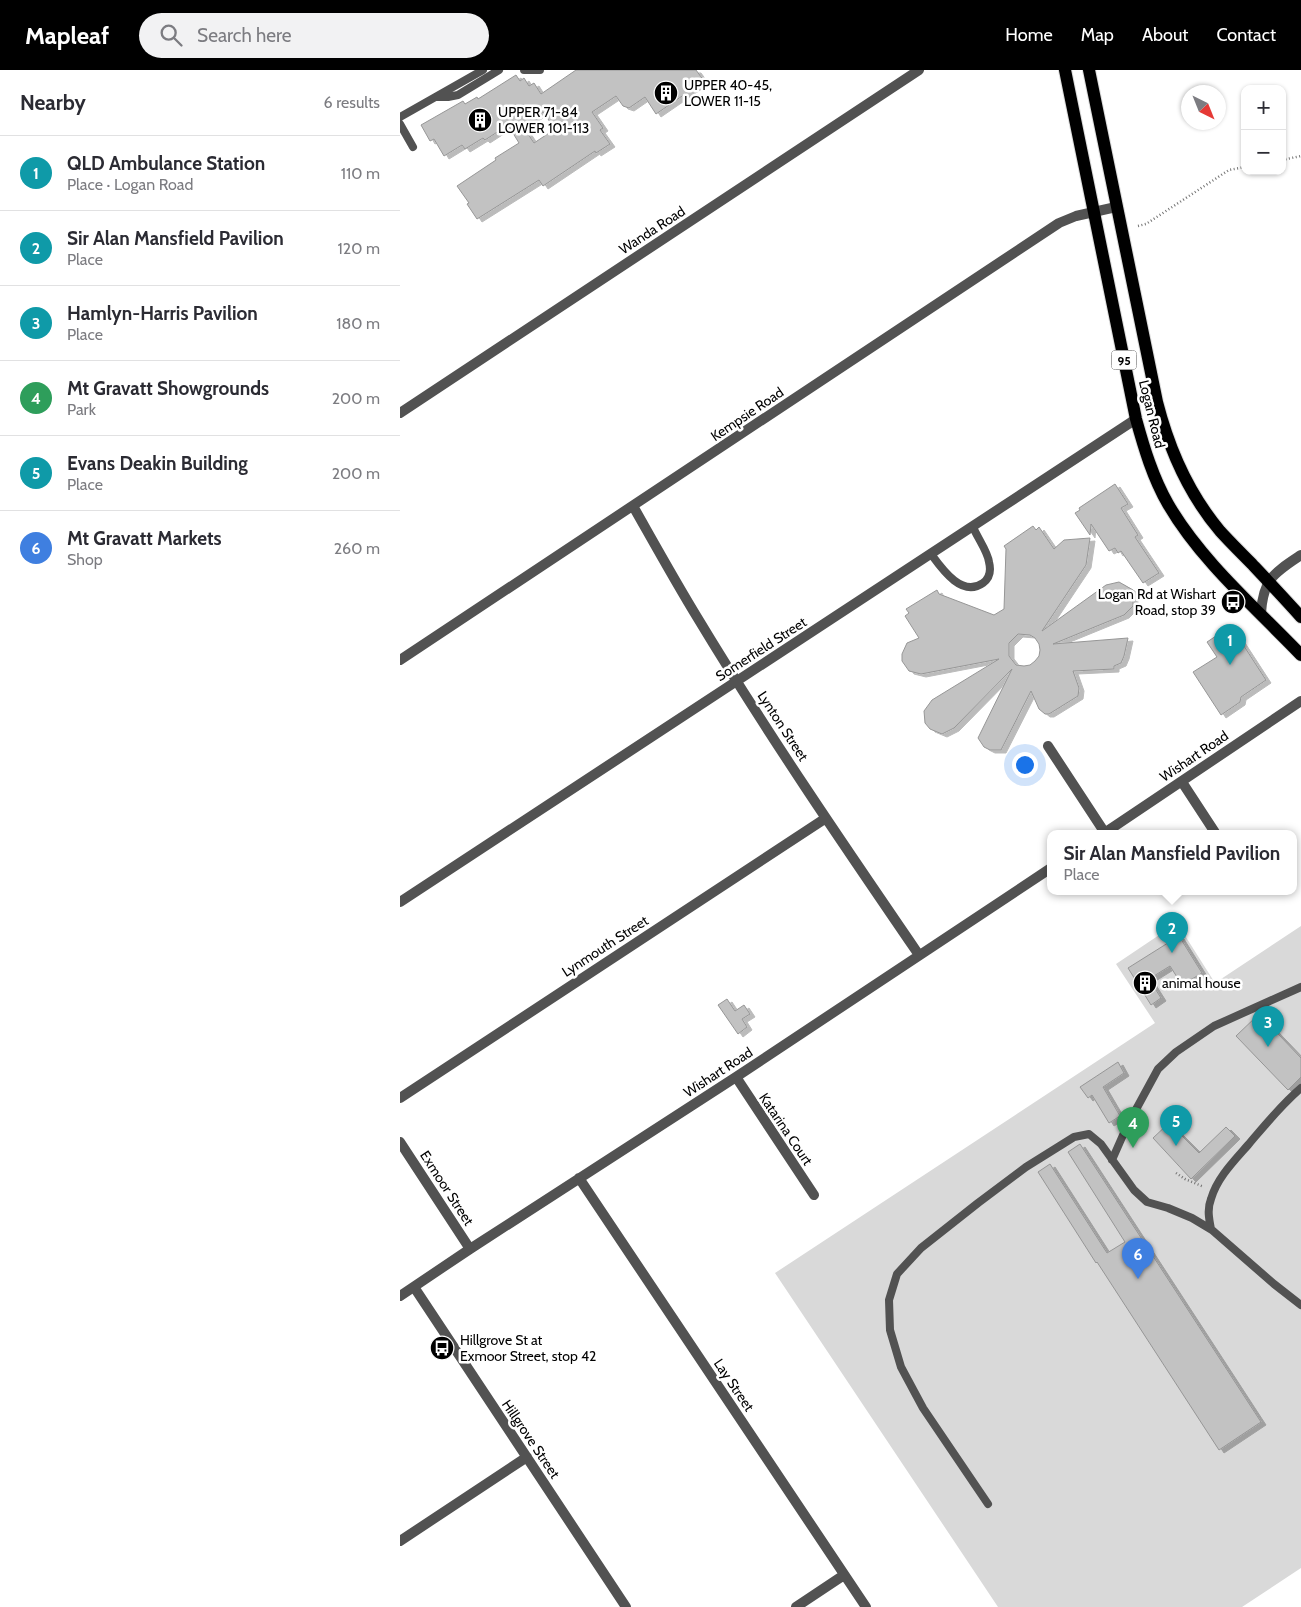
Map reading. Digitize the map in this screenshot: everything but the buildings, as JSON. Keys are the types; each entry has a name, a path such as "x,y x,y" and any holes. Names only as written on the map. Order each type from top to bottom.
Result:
{"main road":[{"name":"Logan Road","path":"1065,70 1136,419 1151,468 1168,504 1183,527 1213,564 1301,655"},
{"name":"Logan Road","path":"1089,70 1157,402 1170,448 1181,472 1220,531 1301,617"}],"street":[{"name":"Wanda Road","path":"400,413 919,70"},
{"name":"Kempsie Road","path":"400,660 1059,223 1071,217 1116,207"},
{"name":"Somerfield Street","path":"400,902 1136,419"},
{"name":"Lynton Street","path":"633,506 696,617 826,818 919,955"},
{"path":"1261,613 1262,597 1268,582 1281,568 1301,555"},
{"name":"Wishart Road","path":"1110,830 1301,701"},
{"path":"1048,746 1101,830"},
{"path":"1182,782 1213,830"},
{"name":"Lynmouth Street","path":"400,1098 826,818"},
{"name":"Wishart Road","path":"400,1296 470,1248 736,1077 1047,871"},
{"name":"Katarina Court","path":"736,1077 814,1195"},
{"name":"Exmoor Street","path":"400,1142 470,1248"},
{"name":"Lay Street","path":"579,1178 866,1607"},
{"name":"Hillgrove Street","path":"414,1287 624,1606"},
{"path":"400,1541 527,1457"},
{"path":"796,1607 844,1574"}],"lane":[{"path":"400,117 483,70"},
{"path":"435,97 458,95 499,70"},
{"path":"524,70 540,70"},
{"path":"400,124 413,147"},
{"path":"931,554 946,574 958,583 969,588 979,586 985,581 990,572 989,560 973,527"},
{"path":"1112,1160 1127,1126 1158,1069 1176,1052 1214,1026 1301,987"},
{"path":"1211,1229 1208,1210 1210,1199 1217,1183 1268,1120 1301,1088"},
{"path":"988,1504 923,1408 901,1367 890,1330 888,1300 897,1274 921,1248 1026,1167 1074,1137 1089,1134 1101,1144 1134,1190 1147,1202 1192,1218 1211,1229 1301,1305"}],"path":[{"path":"1286,159 1301,156"},
{"path":"1138,226 1146,224 1229,170 1241,168"},
{"path":"1176,1173 1185,1180 1205,1188"}],"shaded area":[{"path":"1177,923 1215,983 1301,926 1301,1568 1242,1607 998,1607 775,1273 1155,1023 1116,964"}],"place":[{"name":"UPPER 40-45, LOWER 11-15","path":"666,93"},
{"name":"UPPER 71-84 LOWER 101-113","path":"480,120"},
{"name":"Logan Rd at Wishart Road, stop 39","path":"1233,602"},
{"name":"QLD Ambulance Station","path":"1230,665"},
{"name":"Sir Alan Mansfield Pavilion","path":"1172,953"},
{"name":"animal house","path":"1145,983"},
{"name":"Hamlyn-Harris Pavilion","path":"1268,1047"},
{"name":"Evans Deakin Building","path":"1176,1146"},
{"name":"Mt Gravatt Showgrounds","path":"1133,1148"},
{"name":"Mt Gravatt Markets","path":"1138,1279"},
{"name":"Hillgrove St at Exmoor Street, stop 42","path":"442,1348"}]}
